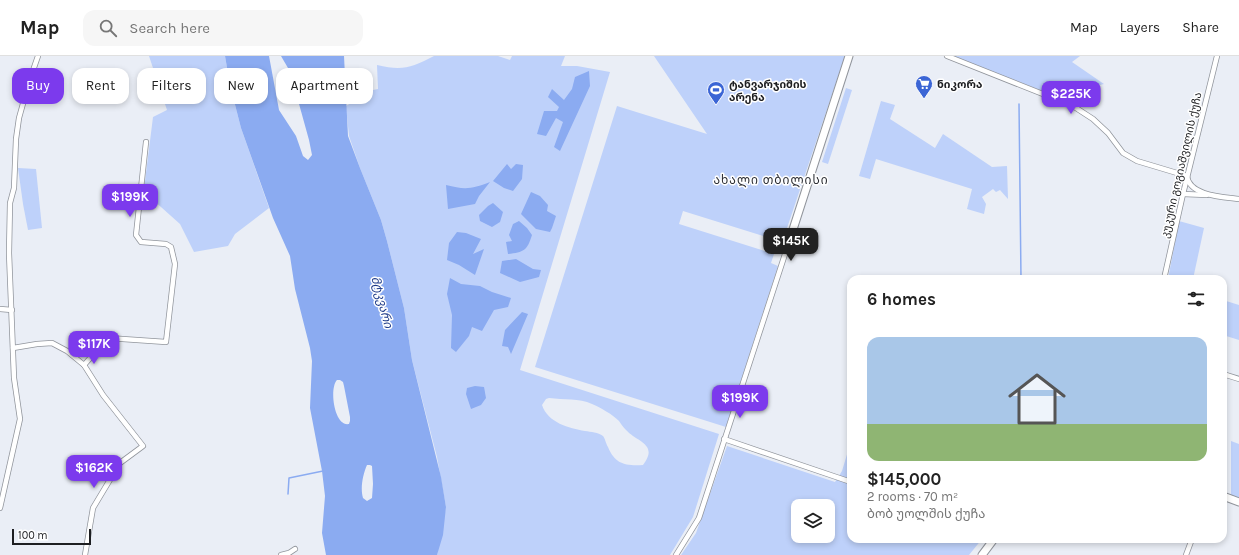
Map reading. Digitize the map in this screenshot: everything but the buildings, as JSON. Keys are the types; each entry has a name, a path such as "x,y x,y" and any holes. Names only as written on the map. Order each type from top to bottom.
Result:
{"street":[{"path":"0,508 20,419 14,378 9,253 10,203 14,188 16,139 20,118 29,82 38,56"},
{"path":"676,555 699,518 849,56"},
{"path":"947,56 1073,106 1093,118 1108,133 1123,153 1137,161 1187,176 1188,181 1193,187 1209,195"},
{"name":"კუკური გოგიაშვილის ქუჩა","path":"1165,275 1187,176 1217,56"},
{"path":"84,366 108,338 166,342 175,264 171,247 166,244 141,242 136,235 146,142"},
{"path":"1183,194 1209,195 1239,199"},
{"path":"0,309 12,310"},
{"path":"13,348 52,343 67,351 84,366 103,394 143,446 120,463 93,508 85,555"},
{"path":"1227,375 1239,379"},
{"path":"724,439 847,481"},
{"path":"1227,498 1239,502"},
{"path":"982,555 991,543"},
{"path":"1186,555 1190,543"},
{"path":"280,555 289,553 295,549"}],"shaded area":[{"path":"149,56 225,56 227,68 214,68 214,104 235,104 241,128 269,208 235,234 228,246 194,252 180,224 152,199 143,197 153,117 167,110 165,104 206,104 206,68 153,68"},
{"path":"434,56 498,56 510,60 512,56 565,56 561,66 577,66 610,72 520,370 719,434 693,517 670,555 437,555 446,507 437,457 412,360 404,308 387,241 381,220 349,136 346,106 349,104 373,104 373,90 378,89 377,65 393,68 412,66","holes":["549,398 587,402 606,411 619,421 626,430 645,444 649,452 643,465 621,463 611,453 604,437 594,432 560,424 549,416 542,405 546,399"]},
{"path":"654,56 845,56 786,231 766,237 683,211 679,224 774,254 771,263 778,266 726,427 535,367 617,106 707,134"},
{"path":"952,56 1080,56 1072,62 1104,84 1055,96"},
{"path":"846,88 852,90 828,164 822,162"},
{"path":"881,101 895,105 890,119 935,148 943,134 992,167 1007,166 1008,199 1000,190 996,192 993,189 982,197 986,204 984,214 967,209 972,189 876,159 870,179 859,176"},
{"path":"18,168 36,169 42,228 28,230"},
{"path":"1179,221 1204,228 1194,275 1169,275"},
{"path":"1227,301 1239,305 1239,340 1227,336"},
{"path":"1231,441 1239,444 1239,499 1231,496"},
{"path":"727,446 835,482 842,471 847,454 847,543 979,543 969,555 681,555 696,533"}],"water":[{"name":"მტკვარი","path":"225,56 269,56 276,94 276,104 278,104 279,110 296,136 303,156 308,160 312,155 299,104 346,104 348,136 381,220 387,241 404,308 412,360 441,477 446,507 443,535 437,555 326,555 322,533 325,496 322,471 310,408 312,361 310,348 295,289 290,256 273,218 241,128 235,104 268,104 268,68 227,68","holes":["337,380 343,382 350,417 349,424 340,420 334,406 333,391","367,465 372,466 372,498 367,501 363,498 362,486"]},
{"path":"281,56 344,56 345,68 288,68"},
{"path":"589,71 590,86 560,151 554,147 563,122 556,118 546,136 537,134 544,111 557,111 559,107 548,97 552,89 564,100 572,89 575,77"},
{"path":"507,164 511,169 516,164 523,165 522,179 513,191 504,188 493,181"},
{"path":"490,182 479,196 475,204 448,209 446,185 458,188 468,188"},
{"path":"531,192 540,196 548,205 547,211 556,216 550,232 536,229 521,214"},
{"path":"493,203 503,212 500,222 492,227 480,221 479,215"},
{"path":"519,221 532,235 524,250 508,254 506,242 512,241 509,235 513,224"},
{"path":"457,232 466,233 481,239 473,254 484,249 475,275 459,265 447,260 449,243"},
{"path":"516,259 533,269 541,270 539,277 520,282 500,273 502,261"},
{"path":"450,278 461,284 480,286 492,292 511,298 508,307 494,310 482,331 472,327 469,336 456,352 451,348 452,315 447,294"},
{"path":"522,312 528,314 511,354 508,347 502,346 505,330"},
{"path":"475,386 484,387 486,398 481,405 471,409 466,394 467,388"}],"waterway":[{"path":"1019,104 1021,275"},
{"path":"288,494 289,478 323,471"}],"place":[{"name":"ნიკორა","path":"924,99"},
{"name":"ტანვარჯიშის არენა","path":"716,105"}],"district":[{"name":"ახალი თბილისი","path":"771,180"}]}
